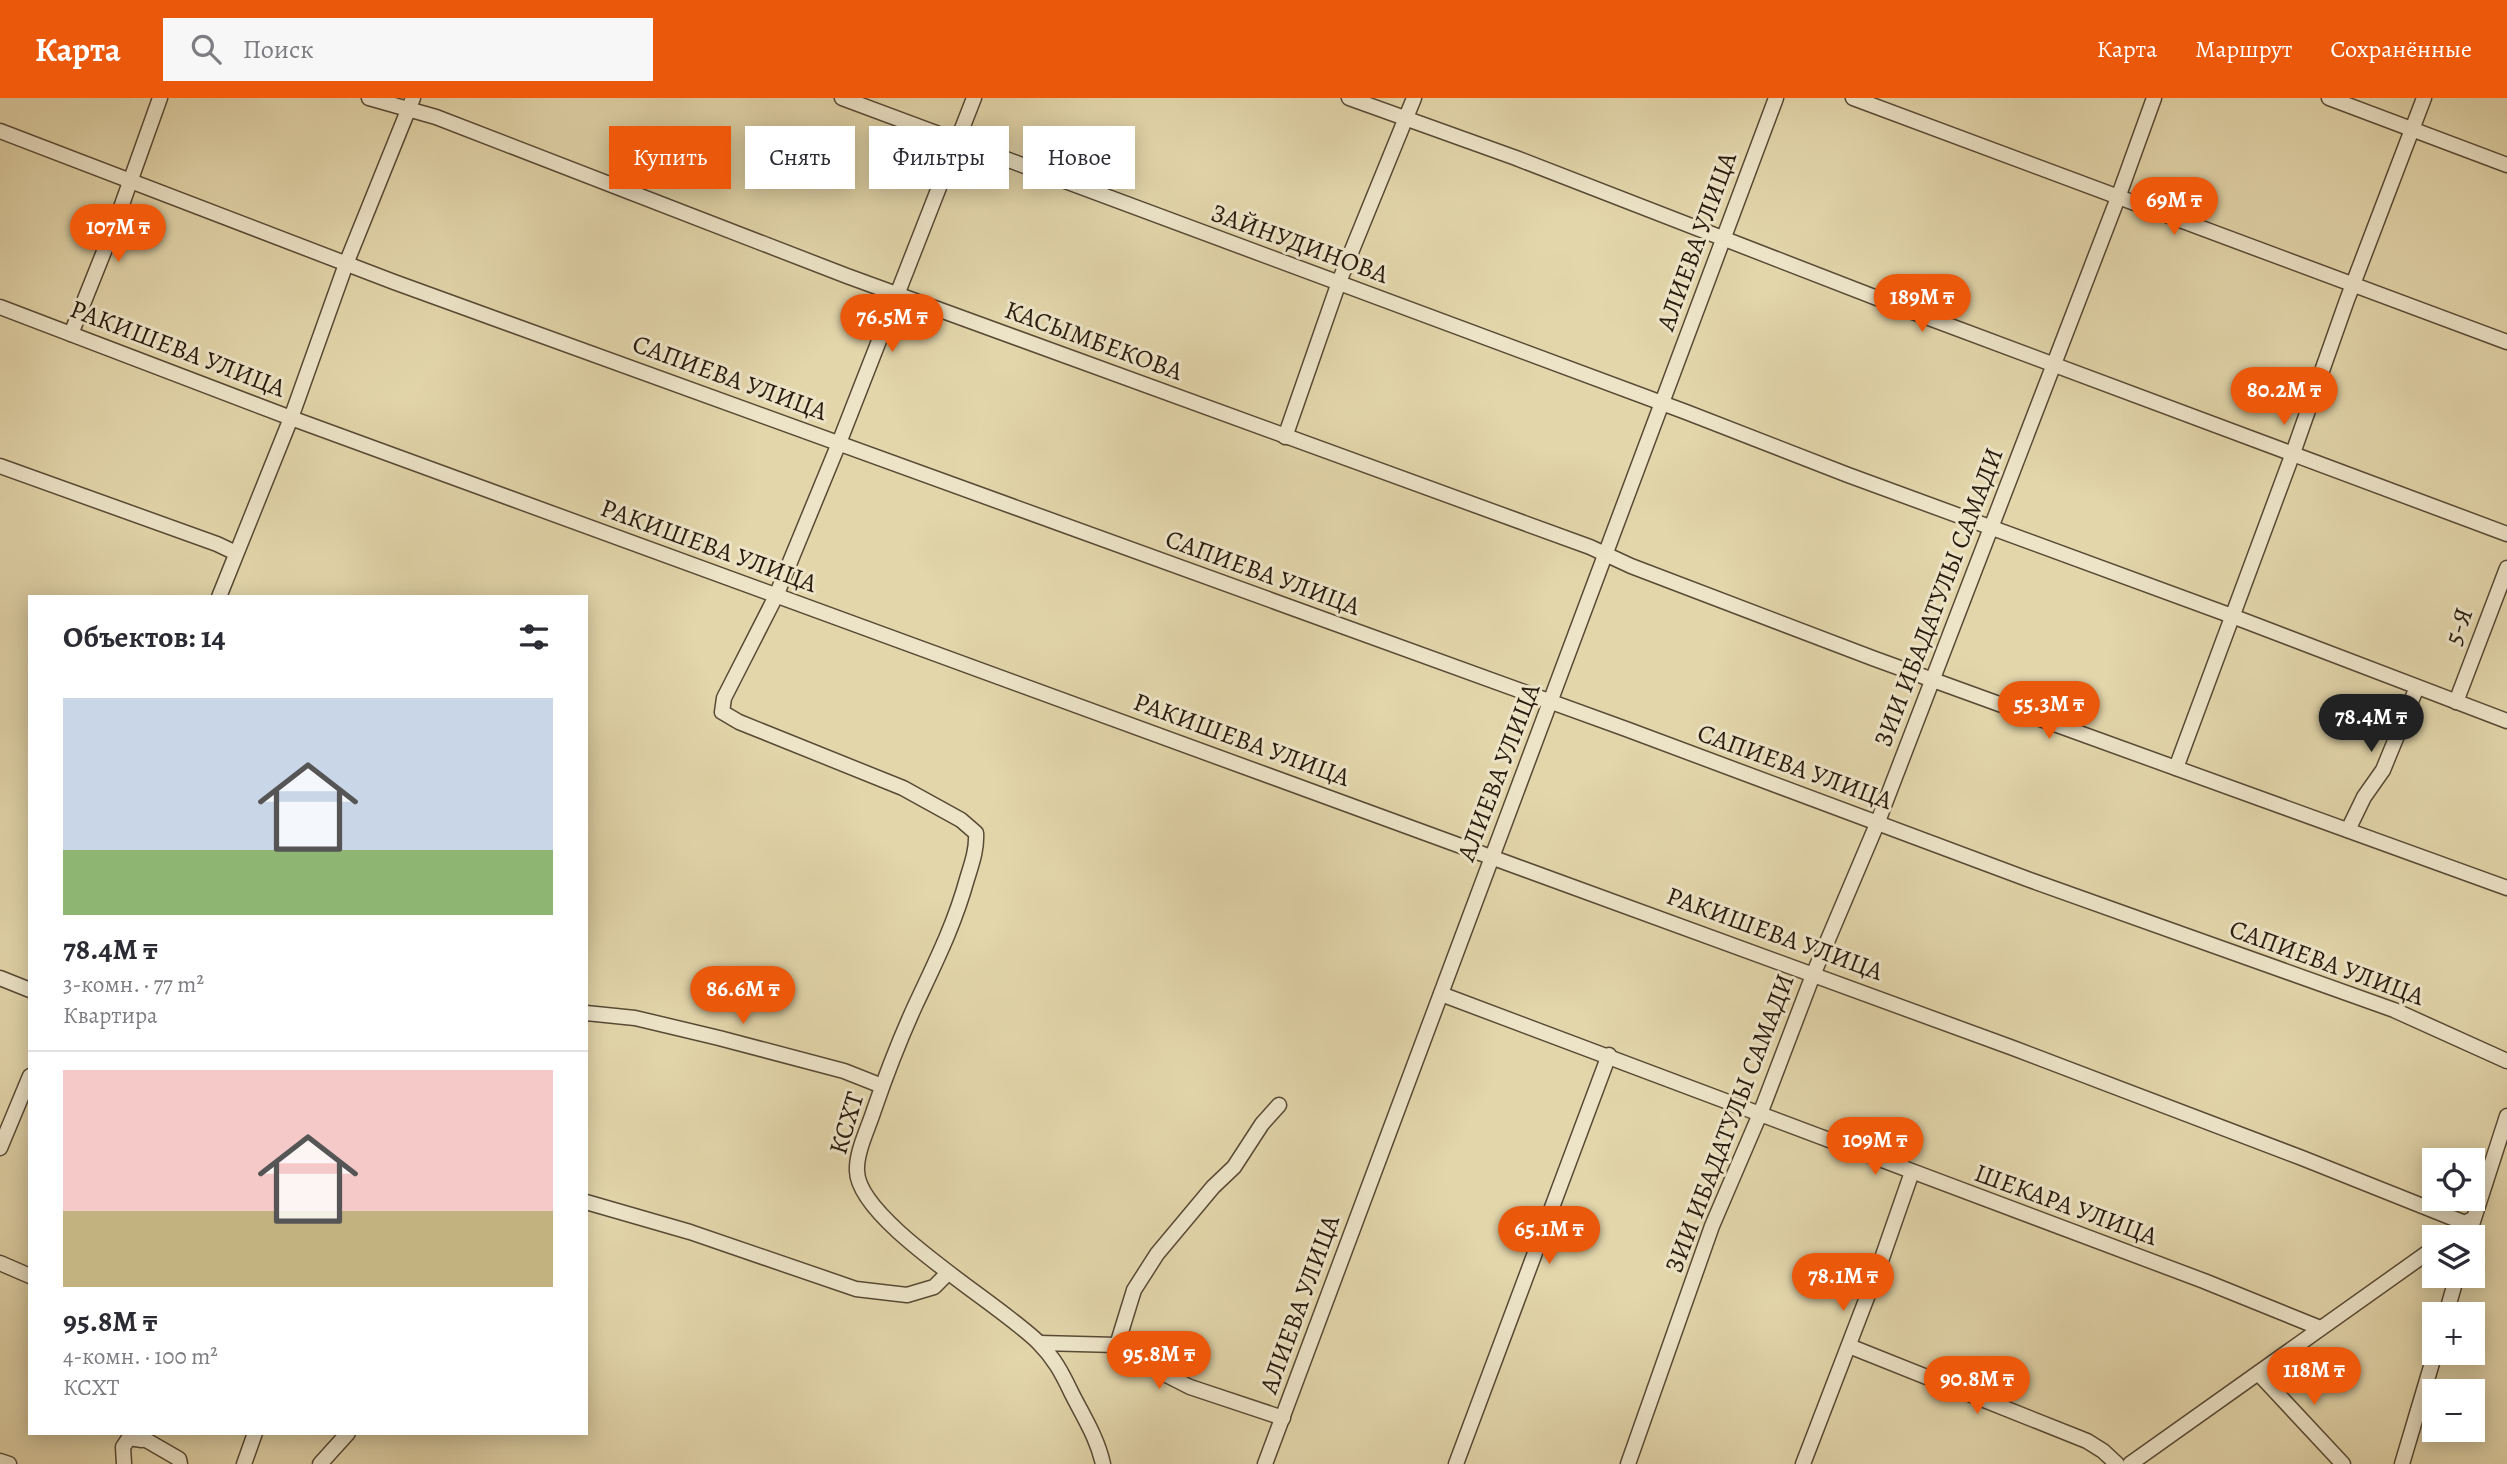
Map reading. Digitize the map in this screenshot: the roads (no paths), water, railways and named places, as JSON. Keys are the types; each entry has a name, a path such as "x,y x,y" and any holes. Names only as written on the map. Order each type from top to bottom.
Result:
{"street":[{"path":"71,334 115,224 160,98"},
{"name":"КАСЫМБЕКОВА","path":"369,98 411,104 436,117 645,199 1285,437 1590,547 1863,655 2507,888"},
{"name":"ЗАЙНУДИНОВА","path":"842,98 915,126"},
{"path":"963,126 974,98"},
{"path":"1349,98 1516,158 1913,312 2507,534"},
{"path":"1285,437 1339,282 1414,98"},
{"name":"АЛИЕВА УЛИЦА","path":"1265,1464 1776,98"},
{"path":"1853,98 2119,195 2197,227 2507,342"},
{"name":"ЗИИ ИБАДАТУЛЫ САМАДИ","path":"1629,1464 1712,1226 1877,824 2154,98"},
{"path":"2329,98 2507,165"},
{"path":"2176,768 2353,283 2424,98"},
{"path":"220,595 291,418 346,264 411,104"},
{"name":"САПИЕВА УЛИЦА","path":"0,131 346,264 2393,1010 2507,1061"},
{"name":"ЗАЙНУДИНОВА","path":"1009,161 1339,282 2507,721"},
{"path":"882,1086 904,1030 946,944 977,845 976,833 961,820 903,788 739,722 722,712 724,698 776,596 938,189"},
{"name":"РАКИШЕВА УЛИЦА","path":"0,307 291,418 2157,1102 2466,1225"},
{"path":"0,466 218,544 236,553"},
{"name":"5-Я","path":"2456,702 2507,568"},
{"path":"2348,830 2364,797 2383,771 2417,687"},
{"path":"0,978 28,989"},
{"name":"ШЕКАРА УЛИЦА","path":"1441,994 2204,1281 2320,1328"},
{"name":"КСХТ","path":"588,1013 635,1018 719,1038 845,1071 882,1086 859,1154 856,1173 867,1200 948,1273 1040,1343 1062,1369 1100,1448 1103,1464"},
{"path":"1456,1464 1609,1055"},
{"path":"0,1148 28,1081"},
{"path":"1117,1345 1135,1290 1157,1254 1213,1187 1234,1167 1262,1124 1279,1105"},
{"path":"2469,1225 2507,1116"},
{"path":"1803,1464 1913,1172"},
{"path":"588,1203 690,1232 856,1289 908,1295 934,1287 948,1273"},
{"path":"2130,1464 2422,1256"},
{"path":"0,1263 28,1275"},
{"path":"1040,1343 1117,1345 1133,1358 1190,1387 1283,1418"},
{"path":"1849,1346 2087,1441 2117,1464"},
{"path":"2402,1464 2431,1365"},
{"path":"2259,1374 2343,1464"},
{"path":"244,1464 255,1435"},
{"path":"320,1464 346,1435"},
{"path":"124,1464 123,1447 129,1438 139,1437 164,1450 179,1460 180,1464"},
{"path":"0,1461 9,1464"}]}
